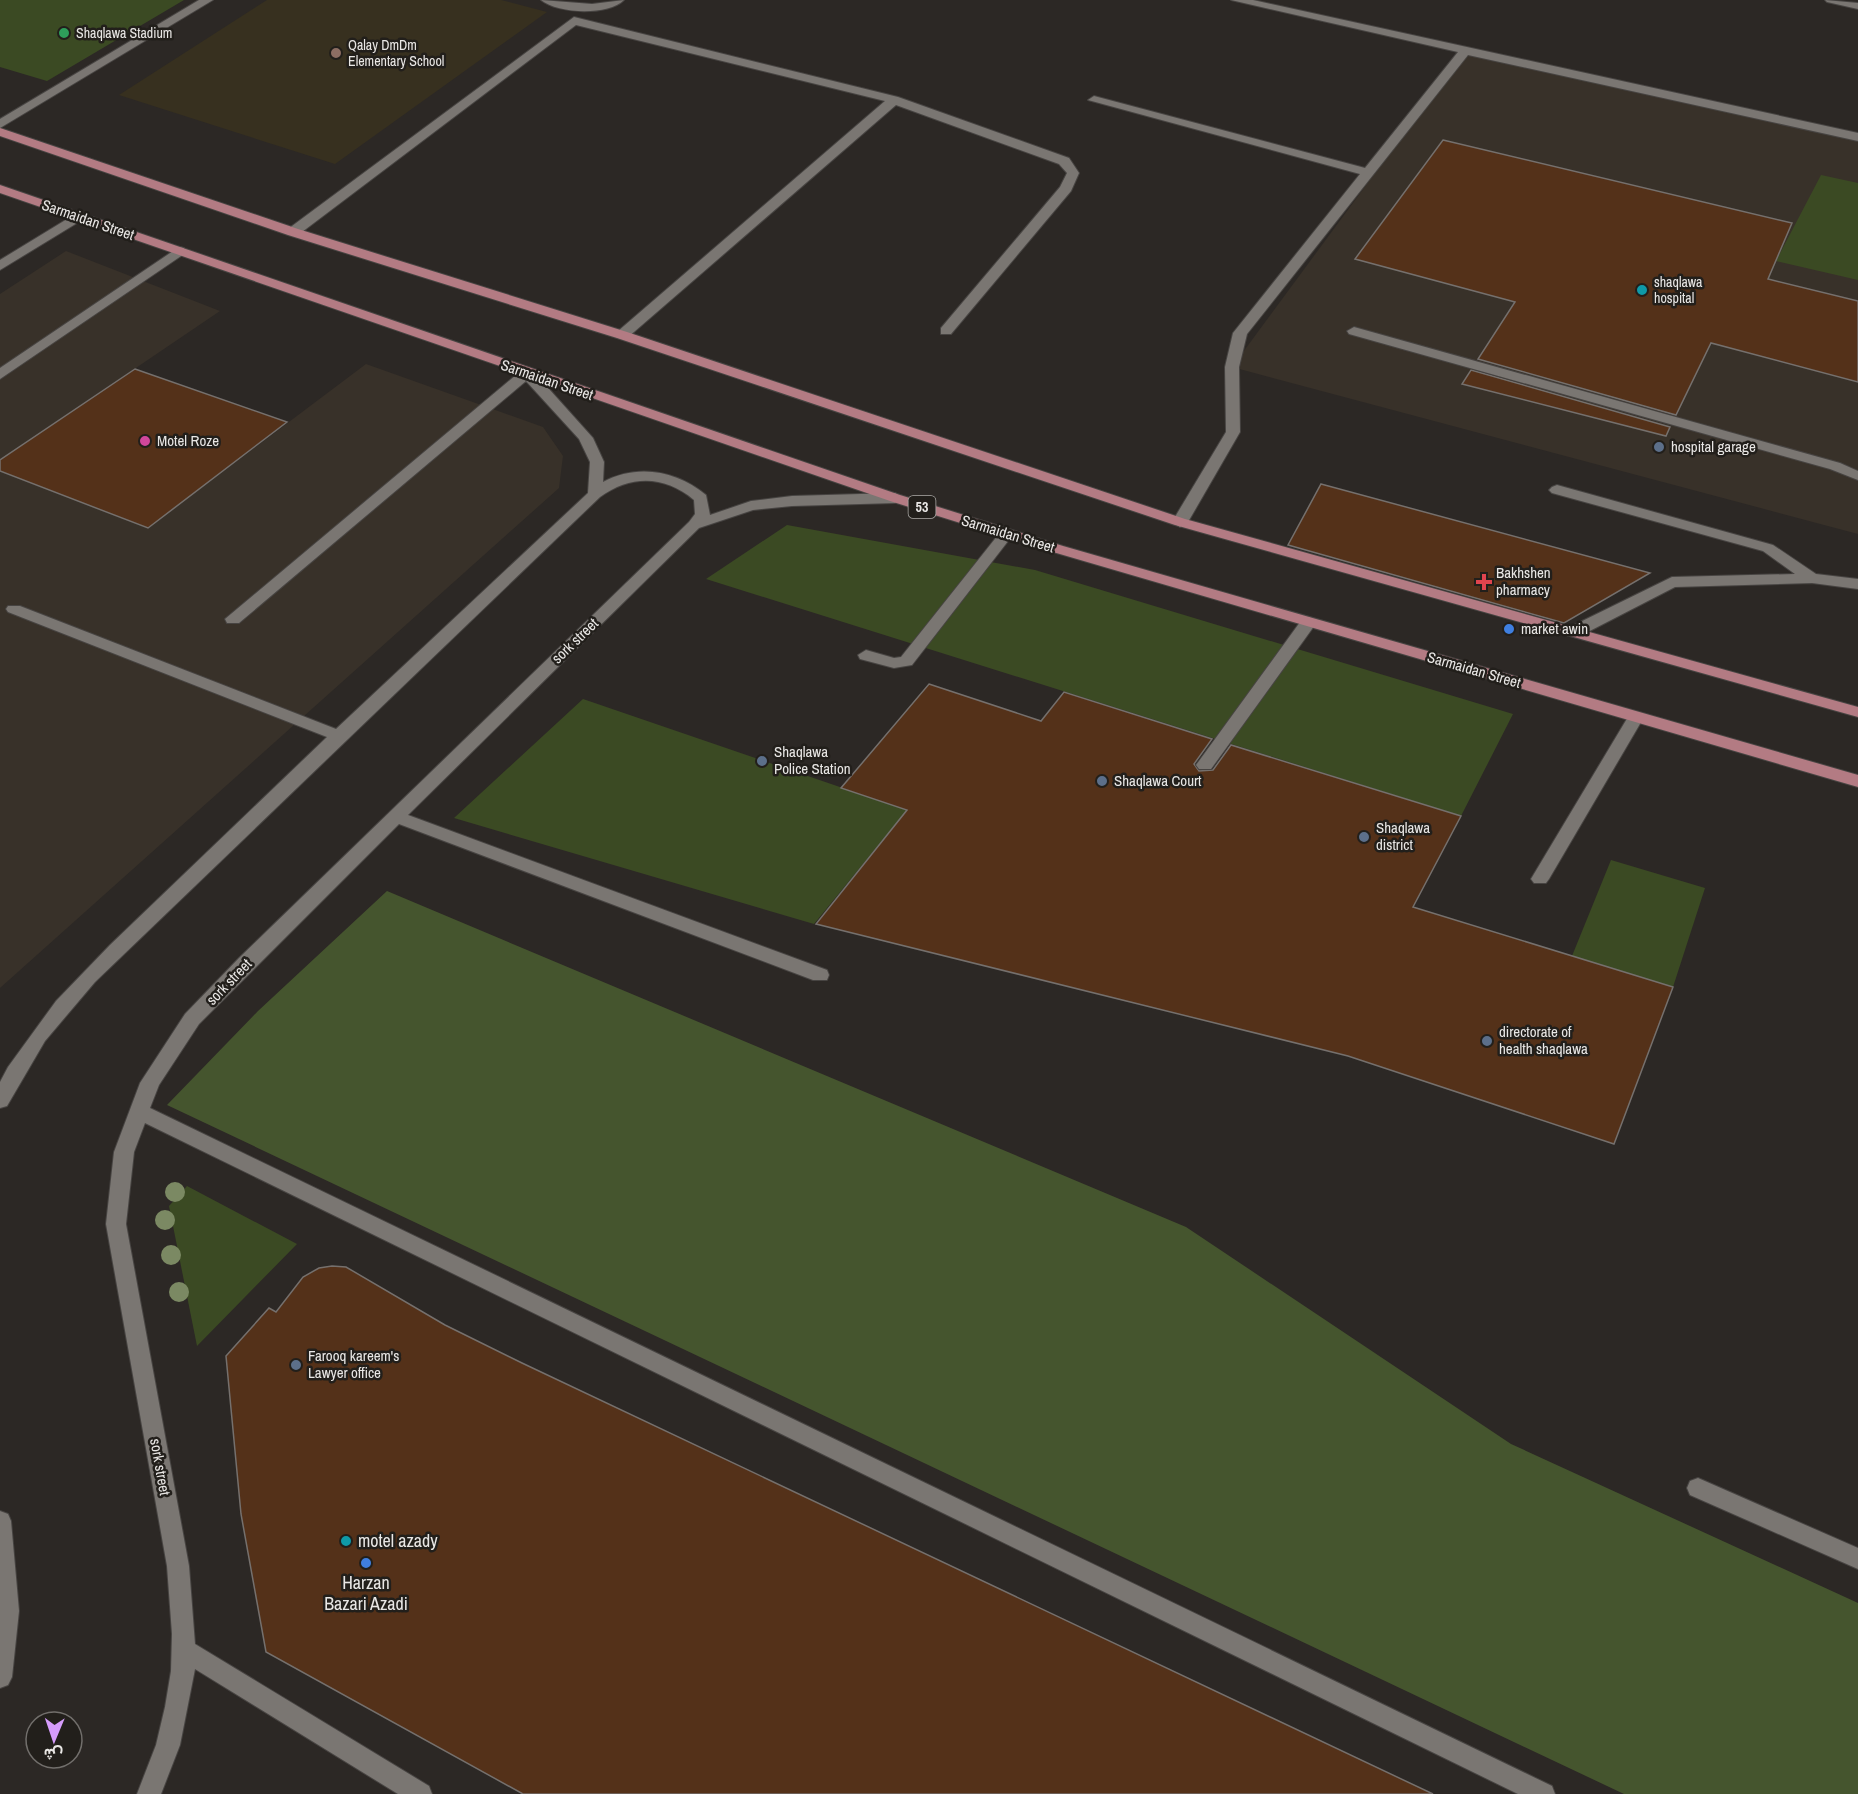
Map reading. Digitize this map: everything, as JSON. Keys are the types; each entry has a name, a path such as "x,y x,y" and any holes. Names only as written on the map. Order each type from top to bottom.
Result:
{"main road":[{"path":"0,132 293,232 622,335 1180,522 1858,712"},
{"name":"Sarmaidan Street","path":"0,189 527,373 895,498 1309,622 1858,781"}],"street":[{"path":"0,124 207,0"},
{"path":"547,0 586,8 609,6 618,0"},
{"path":"1237,0 1858,137"},
{"path":"1831,0 1858,6"},
{"path":"293,232 574,21 894,100 1064,161 1073,173 1066,188 946,331"},
{"path":"1180,522 1233,432 1232,367 1240,333 1466,51"},
{"path":"622,335 894,100"},
{"path":"1094,100 1369,173"},
{"path":"0,266 77,217"},
{"path":"0,375 179,251"},
{"path":"1354,331 1824,462 1858,476"},
{"path":"233,619 527,373 586,438 597,462 595,494"},
{"path":"0,1101 12,1073 57,1010 337,735 595,494 618,480 636,476 658,476 678,481 701,498 704,514 694,525"},
{"path":"1557,490 1768,548 1812,578"},
{"name":"sork street","path":"149,1794 168,1745 177,1707 184,1650 183,1600 178,1566 116,1224 124,1152 150,1083 192,1019 395,816 694,525 751,506 792,501 895,498"},
{"path":"866,655 894,663 906,661 1007,533"},
{"path":"1574,632 1672,582 1812,578 1858,584"},
{"path":"14,609 337,735"},
{"path":"1205,765 1309,622"},
{"path":"1540,879 1636,717"},
{"path":"395,816 820,975"},
{"path":"140,1112 1543,1794"},
{"path":"1698,1488 1858,1559"},
{"path":"0,1521 7,1611 0,1677"},
{"path":"184,1650 420,1794"}],"shaded area":[{"name":"Qalay DmDm Elementary School","path":"267,0 501,0 547,12 335,164 119,95"},
{"path":"1465,51 1858,137 1858,534 1232,367"},
{"path":"66,251 220,311 0,460 0,294"},
{"path":"366,364 543,427 563,456 559,488 0,988 0,471 148,528"}],"green space":[{"name":"Shaqlawa Stadium","path":"0,0 184,0 47,81 0,67"},
{"path":"1821,175 1858,183 1858,280 1776,261"},
{"path":"787,525 1035,570 1513,714 1461,816 706,579"},
{"path":"583,699 907,810 814,924 454,818"},
{"path":"1611,860 1705,888 1673,987 1572,956"},
{"path":"387,891 1186,1227 1511,1444 1858,1603 1858,1794 1624,1794 167,1105 258,1011"},
{"path":"187,1186 297,1244 197,1346 169,1206"}],"building":[{"name":"shaqlawa hospital","path":"1443,140 1792,223 1768,279 1858,301 1858,382 1711,343 1676,415 1478,359 1515,302 1355,259"},
{"name":"Motel Roze","path":"135,369 287,422 148,528 0,471 0,460"},
{"path":"1471,370 1670,427 1666,436 1462,384"},
{"path":"1321,484 1650,573 1564,623 1288,545"},
{"name":"Shaqlawa Court","path":"929,684 1041,721 1064,692 1212,739 1194,764 1199,771 1213,770 1231,745 1461,816 1413,907 1673,987 1614,1144 1348,1056 816,924 907,810 841,788"},
{"path":"346,1267 445,1325 522,1363 1433,1794 523,1794 266,1652 241,1514 226,1356 269,1308 276,1312 303,1277 319,1268"}],"place":[{"name":"Shaqlawa Stadium","path":"64,33"},
{"name":"Qalay DmDm Elementary School","path":"336,53"},
{"name":"shaqlawa hospital","path":"1642,290"},
{"name":"Motel Roze","path":"145,441"},
{"name":"hospital garage","path":"1659,447"},
{"name":"Bakhshen pharmacy","path":"1484,582"},
{"name":"market awin","path":"1509,629"},
{"name":"Shaqlawa Police Station","path":"762,761"},
{"name":"Shaqlawa Court","path":"1102,781"},
{"name":"Shaqlawa district","path":"1364,837"},
{"name":"directorate of health shaqlawa","path":"1487,1041"},
{"name":"Farooq kareem's Lawyer office","path":"296,1365"},
{"name":"motel azady","path":"346,1541"},
{"name":"Harzan Bazari Azadi","path":"366,1563"}]}
